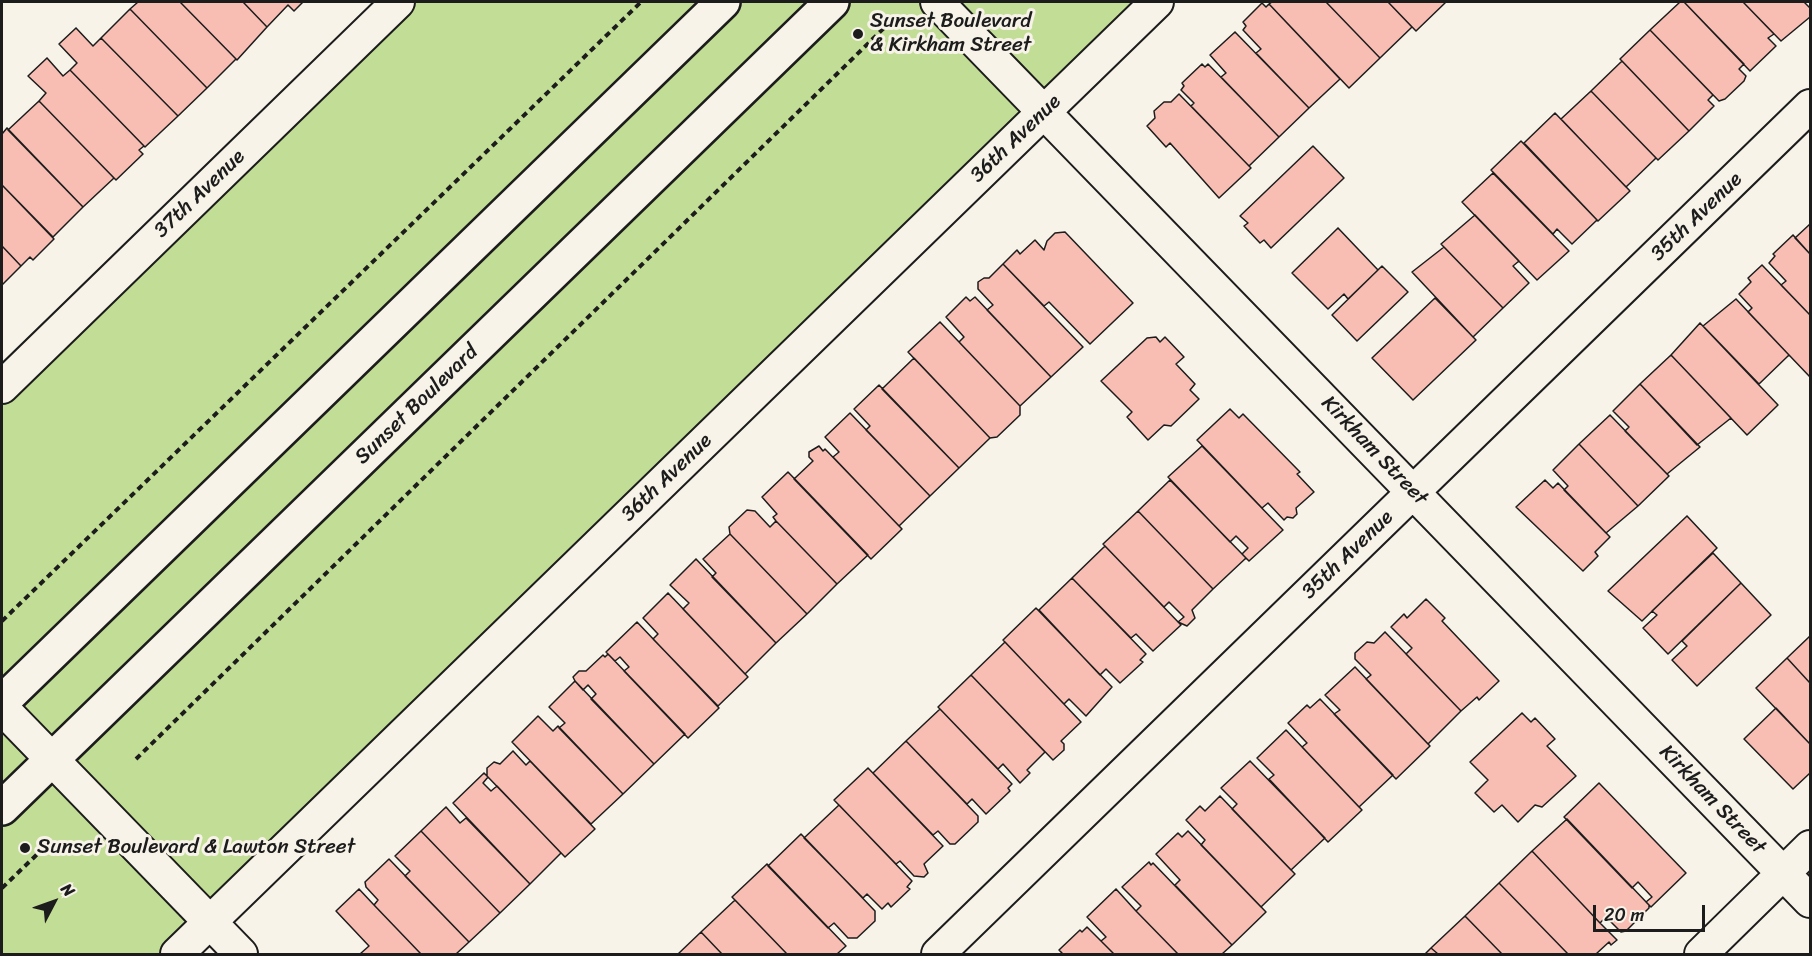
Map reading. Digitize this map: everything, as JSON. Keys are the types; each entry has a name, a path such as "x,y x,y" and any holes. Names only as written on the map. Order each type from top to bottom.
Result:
{"main road":[{"path":"2,702 723,2"},
{"name":"Sunset Boulevard","path":"2,808 832,2"}],"street":[{"name":"37th Avenue","path":"2,387 398,2"},
{"name":"Kirkham Street","path":"937,2 1810,901"},
{"name":"36th Avenue","path":"177,954 1157,2"},
{"name":"35th Avenue","path":"938,954 1810,106"},
{"path":"2,708 241,954"},
{"path":"1701,954 1810,847"}],"path":[{"path":"2,621 641,2"},
{"path":"136,759 887,25"},
{"path":"2,888 50,842"}],"green space":[{"path":"398,2 1157,2 177,954 2,954 2,387"}],"building":[{"path":"138,2 180,2 236,59 207,88 130,9"},
{"path":"180,2 243,2 267,27 237,60"},
{"path":"243,2 303,2 294,11 288,5 267,27"},
{"path":"1272,2 1326,2 1380,58 1349,88 1269,4"},
{"path":"1326,2 1388,2 1412,27 1380,58"},
{"path":"1388,2 1446,2 1416,31"},
{"path":"1680,2 1684,2 1744,64 1739,69 1746,76 1744,81 1725,99 1719,101 1650,30"},
{"path":"1684,2 1743,2 1774,34 1768,38 1776,46 1750,71"},
{"path":"1743,2 1804,2 1810,8 1810,17 1781,41"},
{"path":"1262,3 1266,7 1269,4 1340,79 1309,108 1256,53 1261,49 1243,30 1246,26 1243,22"},
{"path":"130,9 207,88 178,116 101,38"},
{"path":"76,28 93,46 101,38 178,116 145,147 70,70 77,63 59,44"},
{"path":"1650,30 1713,95 1708,100 1714,106 1689,131 1620,59"},
{"path":"1235,32 1309,108 1279,137 1221,77 1226,73 1210,55"},
{"path":"47,58 63,76 70,70 144,146 139,150 143,154 116,180 39,101 46,93 28,76"},
{"path":"1622,61 1689,131 1658,160 1591,91"},
{"path":"1202,64 1205,67 1208,64 1279,137 1249,166 1191,106 1194,103 1181,90 1184,86 1182,83"},
{"path":"1591,91 1656,158 1626,187 1561,119"},
{"path":"1179,94 1251,168 1219,198 1170,143 1166,147 1147,126 1155,118 1154,111 1164,102 1171,102"},
{"path":"39,101 114,178 83,207 8,130"},
{"path":"1555,113 1630,191 1598,221 1524,143"},
{"path":"7,128 83,207 53,237 2,185 2,134"},
{"path":"1521,141 1597,220 1572,244 1557,229 1553,234 1491,170"},
{"path":"1313,146 1344,178 1271,248 1264,240 1260,243 1244,226 1248,223 1240,216"},
{"path":"1493,173 1569,251 1537,280 1462,202"},
{"path":"2,185 54,239 33,260 30,257 21,266 2,246"},
{"path":"1475,215 1519,261 1513,266 1529,283 1503,308 1441,244"},
{"path":"1810,224 1810,254 1795,238"},
{"path":"1338,228 1378,270 1348,299 1344,294 1328,309 1292,273"},
{"path":"1065,232 1133,303 1090,344 1049,302 1044,306 1003,264 1017,250 1020,254 1035,240 1044,250 1047,241 1055,233"},
{"path":"1793,235 1810,254 1810,315 1781,285 1786,281 1769,263 1775,256 1773,254"},
{"path":"2,246 21,266 2,285"},
{"path":"1444,247 1503,308 1473,337 1412,272"},
{"path":"1003,264 1083,347 1051,377 987,310 993,305 978,289 978,282 989,278"},
{"path":"1762,265 1810,315 1810,377 1748,312 1752,308 1739,294 1751,282 1748,278"},
{"path":"1382,266 1408,292 1357,341 1332,315"},
{"path":"966,297 970,301 975,297 1051,377 1020,406 959,342 964,337 946,317"},
{"path":"1435,298 1476,340 1413,400 1372,358"},
{"path":"1736,299 1789,355 1759,384 1703,326"},
{"path":"940,322 1020,406 1020,415 997,437 990,438 908,352"},
{"path":"1700,323 1778,405 1747,435 1671,355"},
{"path":"1156,337 1160,342 1165,337 1184,357 1176,364 1195,384 1190,390 1199,399 1171,426 1164,425 1148,440 1127,417 1132,412 1101,381 1147,338"},
{"path":"1671,355 1731,418 1697,445 1640,384"},
{"path":"914,358 990,438 959,468 882,389"},
{"path":"1640,384 1700,447 1667,474 1625,431 1629,427 1613,411"},
{"path":"879,385 959,468 930,496 866,430 870,426 854,409"},
{"path":"1230,409 1239,418 1243,414 1300,472 1297,474 1314,492 1296,508 1297,514 1293,518 1287,517 1284,520 1268,503 1262,508 1197,440"},
{"path":"850,413 930,496 899,526 833,457 839,452 825,437"},
{"path":"1610,415 1669,476 1638,506 1579,444"},
{"path":"1579,444 1638,506 1606,533 1564,490 1568,486 1553,470"},
{"path":"819,446 823,451 825,449 902,529 871,559 794,479 813,461 809,457 809,452"},
{"path":"1202,446 1283,530 1249,561 1242,554 1248,548 1236,536 1230,542 1168,477"},
{"path":"788,472 868,555 837,584 776,521 773,517 777,514 762,497"},
{"path":"1170,480 1246,558 1213,589 1138,511"},
{"path":"1545,480 1553,488 1558,483 1610,537 1595,552 1598,556 1583,571 1516,507"},
{"path":"747,510 755,511 770,527 776,521 837,584 807,614 730,534 729,527"},
{"path":"1138,511 1213,589 1192,610 1195,618 1187,626 1178,622 1184,617 1169,602 1164,607 1103,544"},
{"path":"1687,516 1717,548 1642,621 1608,591"},
{"path":"730,534 807,614 776,643 712,577 716,573 703,559"},
{"path":"1105,546 1181,625 1153,651 1136,634 1131,638 1072,578"},
{"path":"1713,553 1741,583 1668,654 1643,628 1657,615 1652,611"},
{"path":"696,559 776,643 745,674 683,609 689,603 670,585"},
{"path":"1072,578 1146,654 1140,660 1143,662 1120,683 1106,669 1100,675 1039,610"},
{"path":"1741,583 1771,615 1697,686 1672,660 1687,646 1682,641"},
{"path":"668,593 748,677 718,706 653,639 658,634 643,618"},
{"path":"1426,599 1445,618 1442,621 1499,681 1479,700 1477,697 1461,711 1406,654 1412,648 1391,627 1404,614 1407,618"},
{"path":"1036,608 1112,687 1086,716 1069,699 1064,704 1003,640"},
{"path":"637,622 719,708 688,738 624,671 629,667 620,657 615,661 606,652"},
{"path":"1385,632 1461,711 1428,744 1366,679 1371,675 1355,659 1355,653 1367,642 1374,643"},
{"path":"1810,636 1810,683 1787,658"},
{"path":"1005,642 1081,722 1061,741 1064,744 1064,750 1053,760 971,675"},
{"path":"608,654 685,734 654,764 591,699 596,694 588,685 583,690 573,677 579,671 586,671 603,655 605,657"},
{"path":"1787,658 1810,683 1810,744 1756,688"},
{"path":"1355,667 1430,746 1396,779 1334,714 1340,710 1325,695"},
{"path":"971,675 1045,752 1027,770 1030,773 1020,783 1003,764 998,769 938,707"},
{"path":"575,681 654,764 623,794 559,728 565,723 549,707"},
{"path":"1320,699 1393,775 1359,807 1302,747 1307,743 1288,723 1307,705 1310,708"},
{"path":"1776,708 1810,744 1810,773 1793,789 1744,739"},
{"path":"940,709 1012,784 1008,788 1010,791 986,814 972,799 967,804 906,741"},
{"path":"1522,713 1531,722 1535,718 1555,739 1547,746 1576,776 1542,807 1535,805 1518,822 1502,805 1494,812 1475,793 1488,780 1470,762"},
{"path":"538,716 553,731 558,726 623,794 591,824 512,742"},
{"path":"1286,730 1362,810 1328,842 1269,779 1274,775 1257,758"},
{"path":"906,741 978,816 978,822 955,844 950,844 938,831 933,835 873,773"},
{"path":"513,751 526,765 530,761 595,829 565,857 487,776 487,768 494,762 500,764"},
{"path":"1250,761 1325,838 1291,870 1232,809 1237,804 1221,788"},
{"path":"868,768 943,846 924,864 928,873 924,877 914,876 900,861 896,864 834,800"},
{"path":"484,773 488,777 483,783 491,791 497,786 561,853 530,884 453,803"},
{"path":"1599,783 1686,873 1651,907 1646,902 1652,897 1638,882 1632,888 1564,817"},
{"path":"1220,796 1295,874 1261,907 1201,845 1205,840 1186,820 1200,806 1205,811"},
{"path":"839,805 912,881 907,887 910,889 891,907 888,903 882,909 867,894 863,898 804,838"},
{"path":"446,807 460,823 466,818 530,884 500,913 421,831"},
{"path":"1567,819 1649,905 1649,908 1626,931 1621,932 1606,917 1600,923 1532,851"},
{"path":"421,831 500,913 469,942 405,876 410,871 395,856"},
{"path":"1188,831 1266,912 1232,945 1175,885 1180,880 1156,854 1178,833 1182,837"},
{"path":"801,834 875,911 875,921 857,938 848,938 834,923 828,928 768,866"},
{"path":"1532,851 1617,940 1611,945 1609,942 1596,954 1568,954 1499,883"},
{"path":"389,859 469,942 456,954 421,954 374,905 378,900 366,887 365,882"},
{"path":"1149,862 1151,865 1153,863 1232,945 1222,954 1178,954 1136,911 1141,906 1122,887"},
{"path":"767,864 846,946 837,954 787,954 732,897"},
{"path":"1499,883 1568,954 1502,954 1465,916"},
{"path":"359,889 421,954 360,954 369,946 336,911"},
{"path":"1116,889 1178,954 1114,954 1101,941 1106,937 1087,917"},
{"path":"735,900 787,954 722,954 701,932"},
{"path":"1465,916 1502,954 1438,954 1431,948"},
{"path":"1087,927 1114,954 1060,954 1062,953 1059,950 1080,930 1082,932"},
{"path":"701,932 722,954 678,954"},
{"path":"1431,948 1438,954 1425,954"}],"place":[{"name":"Sunset Boulevard & Kirkham Street","path":"858,34"},
{"name":"Sunset Boulevard & Lawton Street","path":"25,848"}]}
